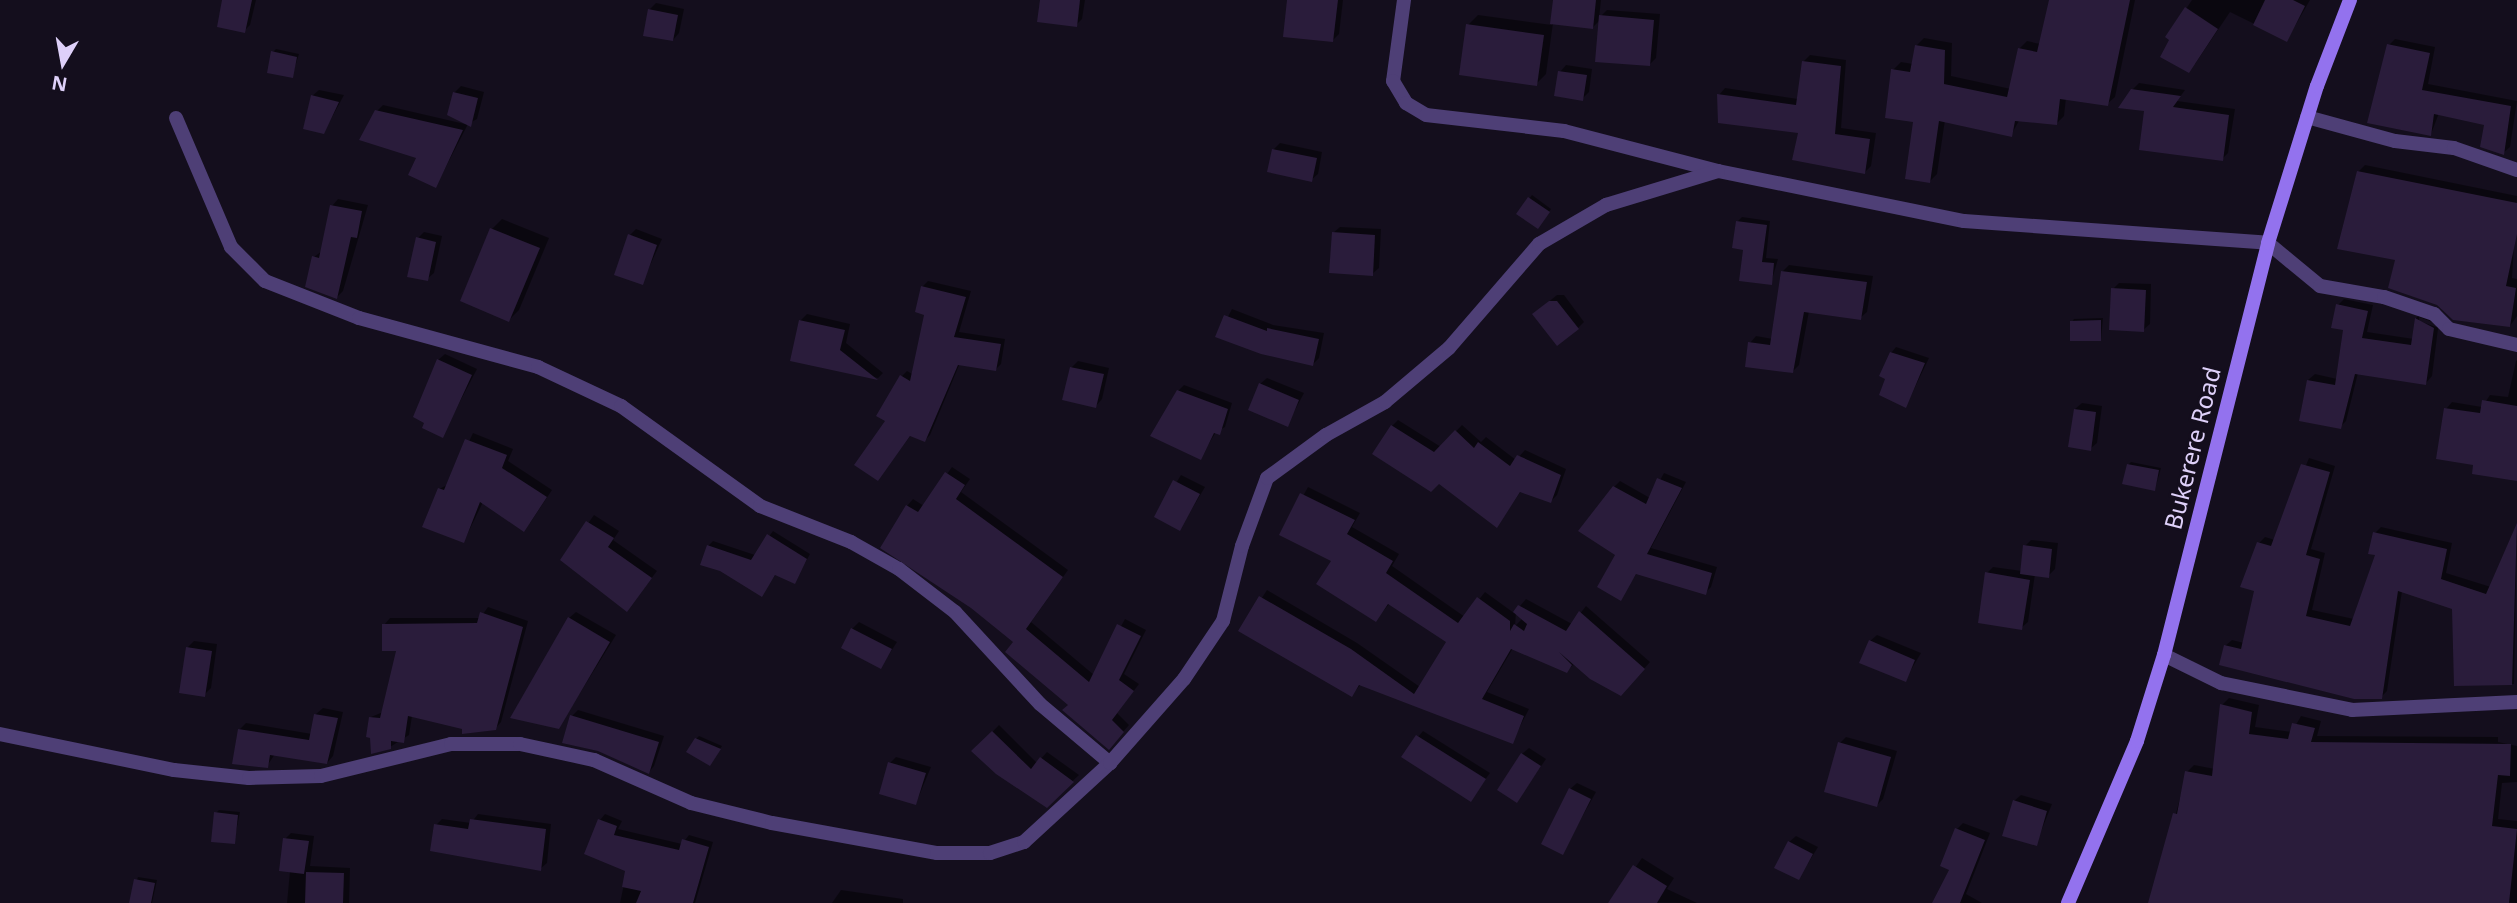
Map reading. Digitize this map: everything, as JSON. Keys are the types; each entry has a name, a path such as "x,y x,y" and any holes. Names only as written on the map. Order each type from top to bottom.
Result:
{"street":[{"path":"1404,0 1393,81 1406,103 1426,114 1564,131 1718,171 1964,221 2268,243 2320,286 2384,297 2434,314 2449,329 2517,345"},
{"name":"Bukerere Road","path":"2068,903 2137,741 2164,654 2268,243 2307,117 2350,0"},
{"path":"2307,117 2395,141 2454,148 2517,170"},
{"path":"176,118 231,247 265,281 359,318 538,367 621,405 760,506 851,542 899,569 955,612 1040,704 1110,763"},
{"path":"0,734 174,770 250,778 321,776 451,744 520,744 594,760 691,803 937,853 990,853 1024,842 1110,763 1184,679 1223,621 1242,545 1267,478 1326,435 1385,402 1449,348 1539,244 1606,205 1718,171"},
{"path":"2164,654 2221,683 2352,710 2517,702"}],"building":[{"path":"222,0 252,0 245,33 217,27"},
{"path":"1040,0 1080,0 1077,27 1037,22"},
{"path":"1287,0 1338,0 1333,42 1283,37"},
{"path":"1553,0 1596,0 1593,29 1550,24"},
{"path":"2049,0 2130,0 2108,106 2060,99 2057,125 2015,121 2012,137 1939,121 1930,183 1905,179 1913,122 1885,118 1891,69 1910,72 1915,45 1945,50 1944,84 2007,97 2018,48 2037,52"},
{"path":"2265,0 2293,0 2305,6 2287,42 2253,25"},
{"path":"2185,7 2218,29 2189,73 2160,57 2169,40 2165,37"},
{"path":"648,9 678,15 673,41 643,36"},
{"path":"1599,15 1654,20 1650,66 1595,62"},
{"path":"1466,24 1544,35 1537,86 1459,75"},
{"path":"2387,44 2430,53 2422,90 2511,106 2504,155 2480,147 2484,125 2434,114 2431,136 2367,123"},
{"path":"271,51 297,57 293,78 267,73"},
{"path":"1802,61 1841,66 1835,134 1870,139 1865,174 1792,160 1798,133 1718,123 1717,94 1796,105"},
{"path":"1558,71 1587,75 1583,101 1554,96"},
{"path":"2131,89 2181,96 2173,107 2229,115 2223,161 2139,150 2144,111 2118,108"},
{"path":"453,92 478,98 471,127 447,115"},
{"path":"311,95 339,102 324,134 303,129"},
{"path":"375,110 463,130 436,188 408,175 416,158 359,140"},
{"path":"1272,149 1317,158 1312,182 1267,172"},
{"path":"2357,171 2517,203 2517,234 2506,286 2516,288 2510,327 2453,320 2437,305 2388,288 2395,260 2337,249"},
{"path":"1528,197 1550,212 1538,229 1516,214"},
{"path":"330,205 362,211 357,238 351,237 337,299 305,287 312,256 319,258"},
{"path":"1736,221 1767,225 1762,262 1774,263 1772,285 1739,281 1743,250 1732,248"},
{"path":"490,228 540,248 509,322 460,301"},
{"path":"1332,232 1375,235 1373,276 1329,273"},
{"path":"628,234 657,245 643,285 614,275"},
{"path":"416,237 436,242 428,281 407,277"},
{"path":"1781,271 1867,282 1861,320 1804,312 1793,373 1745,367 1748,342 1770,345"},
{"path":"921,286 966,297 954,337 1001,344 996,371 958,365 925,442 910,436 878,481 854,465 885,421 876,416 900,375 910,381 924,315 915,312"},
{"path":"2111,288 2146,290 2144,332 2109,330"},
{"path":"1549,301 1557,301 1579,329 1557,346 1532,314"},
{"path":"2336,304 2368,311 2362,338 2411,345 2415,318 2434,328 2426,385 2355,374 2341,429 2299,421 2307,380 2335,385 2343,330 2331,328"},
{"path":"1224,315 1267,331 1267,328 1319,339 1313,366 1261,354 1215,337"},
{"path":"799,320 845,330 840,350 878,380 790,361"},
{"path":"2101,320 2101,341 2070,341 2070,321"},
{"path":"1890,352 1925,363 1906,408 1879,395 1885,379 1879,376"},
{"path":"437,359 472,375 443,438 422,428 424,423 413,417"},
{"path":"1070,367 1104,374 1096,408 1062,400"},
{"path":"1259,383 1299,400 1288,427 1248,410"},
{"path":"1177,390 1228,409 1220,435 1214,433 1201,460 1150,436"},
{"path":"2482,400 2517,406 2517,481 2472,474 2473,465 2436,459 2444,408 2480,413"},
{"path":"2074,409 2096,412 2091,451 2068,447"},
{"path":"1391,425 1434,452 1455,430 1474,448 1478,442 1510,466 1517,455 1561,475 1551,503 1520,492 1497,528 1439,484 1431,492 1372,454"},
{"path":"465,439 507,455 502,468 547,497 524,532 480,502 464,543 422,527 438,488 444,490"},
{"path":"2127,464 2159,470 2155,491 2122,484"},
{"path":"2301,464 2330,472 2306,555 2320,559 2306,616 2350,626 2375,555 2368,554 2373,532 2447,549 2441,579 2486,594 2517,523 2512,685 2454,686 2452,609 2398,591 2382,699 2354,699 2219,665 2224,645 2241,649 2254,591 2240,587 2257,542 2271,546"},
{"path":"945,472 965,485 956,499 1063,577 1026,629 1089,682 1117,624 1141,636 1119,680 1134,691 1112,720 1124,732 1109,750 1062,710 1068,705 1005,652 1013,642 971,608 880,548 906,505 918,512"},
{"path":"1657,478 1682,488 1647,554 1712,573 1706,595 1636,574 1621,601 1597,587 1615,555 1578,531 1613,486 1646,504"},
{"path":"1173,480 1200,494 1180,531 1154,517"},
{"path":"1300,493 1355,520 1347,534 1393,561 1386,573 1458,623 1477,597 1510,621 1510,631 1514,624 1524,631 1527,624 1513,612 1518,605 1566,631 1579,611 1645,669 1621,696 1590,679 1559,652 1572,665 1567,673 1511,649 1482,699 1524,716 1513,744 1359,685 1352,697 1238,631 1259,596 1351,649 1414,694 1446,642 1388,604 1376,622 1316,584 1331,561 1279,535"},
{"path":"586,521 614,538 608,547 652,578 627,612 560,560"},
{"path":"767,534 807,559 795,584 775,575 762,597 720,571 700,565 707,545 751,560"},
{"path":"2023,545 2052,549 2049,578 2020,574"},
{"path":"1985,572 2030,580 2022,630 1978,623"},
{"path":"480,612 523,627 496,730 462,734 462,729 408,716 404,743 391,741 391,749 371,754 370,738 366,737 369,717 380,718 396,651 382,651 382,624 477,623"},
{"path":"568,617 610,642 559,729 510,718"},
{"path":"851,628 892,649 881,669 841,648"},
{"path":"1869,640 1915,660 1906,682 1859,663"},
{"path":"186,647 212,651 205,697 179,693"},
{"path":"2220,704 2252,712 2249,734 2288,739 2292,723 2315,728 2311,742 2511,744 2510,776 2498,775 2492,826 2517,829 2509,903 2148,903 2173,813 2177,814 2185,771 2212,776"},
{"path":"314,714 338,718 327,764 270,755 268,768 232,764 238,729 309,740"},
{"path":"570,715 659,742 649,774 598,751 562,743"},
{"path":"992,731 1031,769 1040,757 1074,782 1047,808 996,774 971,751"},
{"path":"1416,735 1486,779 1471,802 1401,757"},
{"path":"695,738 721,749 710,766 686,752"},
{"path":"1838,742 1891,757 1877,807 1824,792"},
{"path":"1521,753 1541,766 1517,803 1497,790"},
{"path":"888,762 926,773 916,805 879,794"},
{"path":"1569,788 1591,799 1563,855 1541,844"},
{"path":"2013,800 2047,811 2037,846 2002,836"},
{"path":"214,812 238,815 235,844 211,842"},
{"path":"470,819 546,829 541,871 430,851 434,824 468,829"},
{"path":"598,819 617,826 614,835 679,850 682,839 709,847 693,903 636,903 641,891 622,887 625,871 584,854"},
{"path":"1955,828 1985,840 1960,903 1932,903 1949,870 1940,866"},
{"path":"283,838 309,841 304,874 279,871"},
{"path":"1788,841 1813,854 1799,880 1774,868"},
{"path":"1633,865 1667,886 1657,903 1608,903"},
{"path":"306,872 344,873 343,903 305,903"},
{"path":"134,879 155,883 151,903 129,903"}]}
